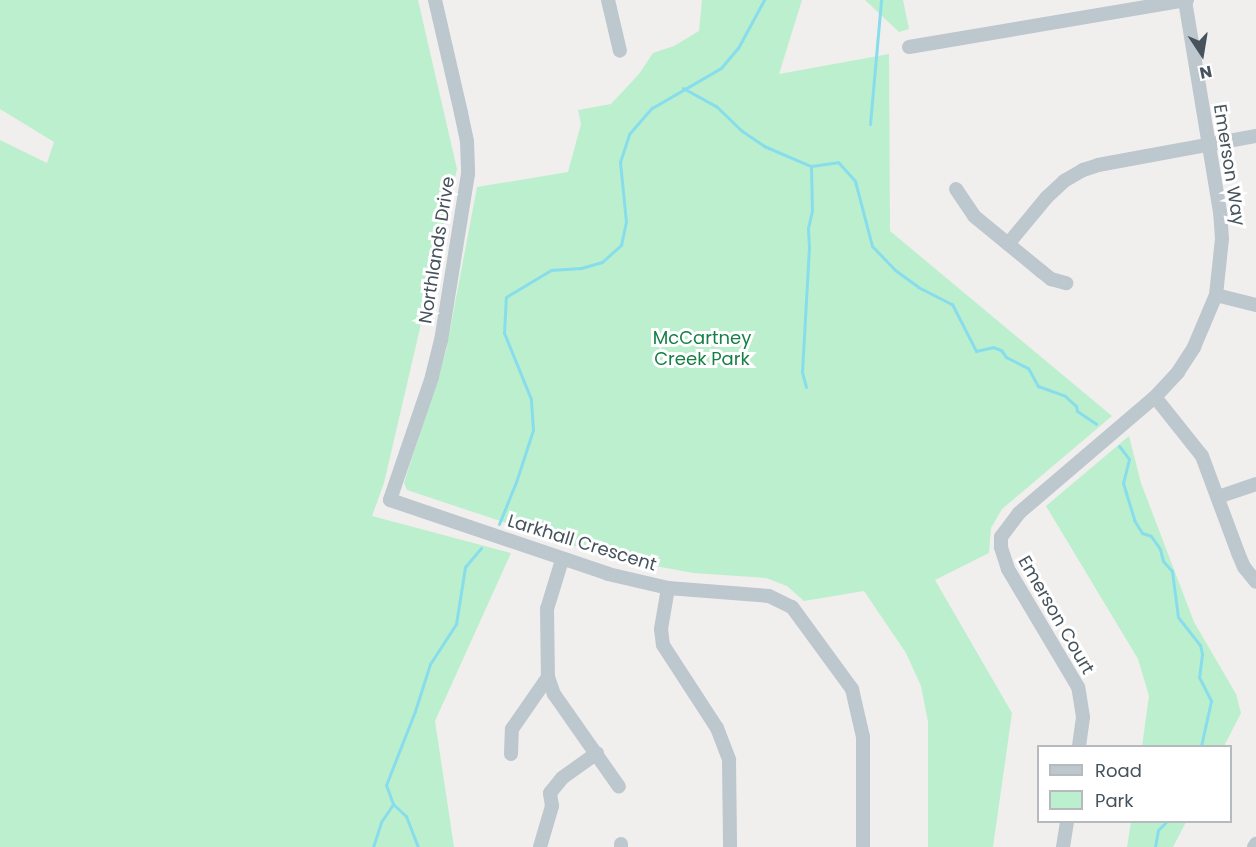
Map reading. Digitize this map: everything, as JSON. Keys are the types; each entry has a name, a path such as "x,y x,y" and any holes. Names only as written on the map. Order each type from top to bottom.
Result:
{"street":[{"name":"Northlands Drive","path":"390,500 432,377 441,340 468,174 468,149 435,0"},
{"path":"608,0 620,51"},
{"path":"909,47 1186,0"},
{"name":"Emerson Way","path":"1001,537 1019,513 1155,397 1178,372 1194,347 1216,295 1222,239 1186,0"},
{"path":"1008,244 1047,197 1064,181 1083,170 1098,165 1256,136"},
{"path":"956,189 965,205 975,216 1051,279 1066,283"},
{"path":"1216,295 1256,305"},
{"path":"1155,397 1195,444 1244,567 1256,582"},
{"path":"1218,497 1256,484"},
{"name":"Larkhall Crescent","path":"390,500 608,574 668,588 769,596 792,607 804,620 852,689 863,737 862,847"},
{"name":"Emerson Court","path":"1001,537 1000,547 1008,569 1078,687 1083,717 1078,745"},
{"path":"562,560 547,609 548,677 554,694 619,787"},
{"path":"668,588 661,629 663,645 717,728 729,760 730,847"},
{"path":"512,754 512,729 548,677"},
{"path":"540,847 552,806 550,793 562,777 597,753"},
{"path":"1063,847 1067,823"}],"green space":[{"path":"0,0 418,0 457,169 384,483 372,516 511,553 435,721 454,847 0,847 0,140 47,163 54,142 0,109"},
{"name":"McCartney Creek Park","path":"702,0 802,0 779,74 889,54 890,231 1112,416 1002,509 991,528 989,553 935,580 1012,713 993,847 928,847 928,722 921,686 906,653 864,591 804,601 787,586 766,578 693,573 608,557 407,490 404,483 446,351 477,187 568,172 581,124 578,110 611,104 639,74 653,53 674,46 699,31"},
{"path":"865,0 903,0 909,29 899,32"},
{"path":"1129,436 1141,483 1194,622 1236,694 1241,713 1225,745 1142,745 1149,696 1138,659 1046,506"},
{"path":"1131,823 1185,823 1173,847 1127,847"}],"waterway":[{"path":"499,524 533,430 531,399 504,333 506,297 551,270 581,268 602,262 621,245 626,222 620,162 629,134 652,108 721,68 738,48 764,0"},
{"path":"870,124 881,0"},
{"path":"683,88 716,106 742,131 764,146 811,166 838,162 855,181 872,246 895,270 918,287 952,304 976,351 993,347 1001,350 1006,357 1028,368 1038,386 1065,396 1076,406 1077,411 1096,424"},
{"path":"806,387 802,372 809,248 808,228 812,211 811,166"},
{"path":"1119,446 1129,459 1123,483 1134,520 1142,533 1151,536 1160,549 1163,561 1172,571 1178,617 1200,645 1202,654 1199,677 1211,701 1201,745"},
{"path":"373,847 381,822 393,804 386,785 415,711 430,664 456,624 465,567 481,548"},
{"path":"393,804 406,816 418,847"},
{"path":"1155,847 1158,830 1165,823"}]}
